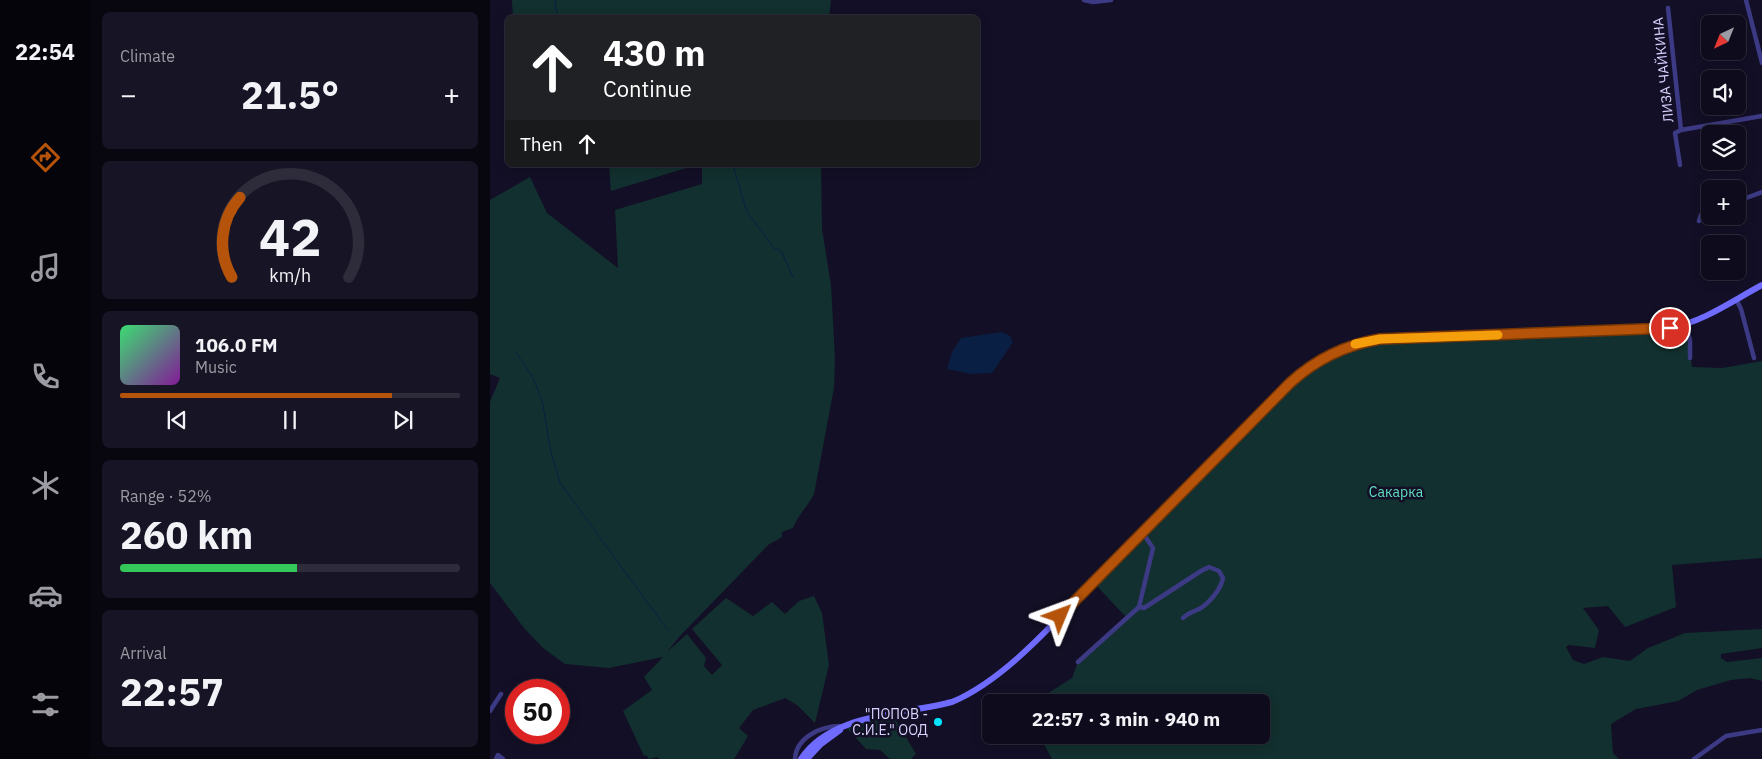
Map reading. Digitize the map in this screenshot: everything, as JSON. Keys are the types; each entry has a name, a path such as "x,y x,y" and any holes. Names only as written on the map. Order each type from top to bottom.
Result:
{"main road":[{"path":"801,759 815,743 840,726 952,702 979,688 1010,665 1290,383 1313,364 1329,355 1347,347 1380,339 1643,331 1686,325 1762,285"},
{"path":"806,759 831,736 860,722"}],"street":[{"path":"1084,0 1093,2 1111,0"},
{"path":"1746,0 1755,44 1762,63"},
{"name":"ЛИЗА ЧАЙКИНА","path":"1668,8 1681,130"},
{"path":"1755,44 1762,42"},
{"name":"ЛИЗА ЧАЙКИНА","path":"1680,165 1675,133 1681,130 1762,116"},
{"path":"1746,198 1762,192"},
{"path":"1699,221 1701,215"},
{"path":"1736,299 1741,309 1754,358"},
{"path":"1686,325 1690,340 1690,358"},
{"path":"1078,662 1139,607 1153,548 1142,532"},
{"path":"1139,607 1144,608 1209,567 1219,571 1223,578 1217,592 1200,609 1188,613 1183,618"},
{"path":"490,710 501,694"},
{"path":"795,759 796,751 814,732 826,726 840,726"},
{"path":"1694,759 1726,736 1762,730"},
{"path":"496,759 498,755 503,759"}],"green space":[{"path":"512,0 831,0 829,15 513,15"},
{"path":"609,167 689,167 611,191"},
{"path":"702,167 821,167 822,229 831,285 835,359 834,388 814,494 809,503 793,528 782,532 782,537 768,545 679,637 667,652 687,634 706,658 704,666 712,675 722,665 692,629 726,598 753,616 772,602 785,614 799,601 814,596 822,613 829,665 815,723 797,705 785,698 753,710 739,728 748,736 734,759 660,759 657,757 649,759 646,755 644,756 623,711 652,690 644,677 663,657 609,668 565,664 543,648 524,628 490,583 490,402 500,378 490,374 490,200 530,177 547,213 618,268 615,210 702,184"},
{"name":"Сакарка","path":"1686,325 1692,367 1722,368 1762,361 1762,558 1672,565 1676,607 1625,627 1608,606 1583,608 1599,630 1595,648 1569,645 1566,647 1573,660 1584,664 1603,657 1630,661 1648,648 1685,633 1762,629 1762,648 1721,654 1721,658 1727,662 1762,658 1762,681 1750,678 1731,680 1697,690 1678,701 1636,709 1611,724 1613,753 1619,759 1052,759 1044,744 1270,744 1270,694 1047,694 1072,678 1078,662 1126,617 1093,582 1313,364 1364,342"},
{"path":"892,714 916,754 911,759 890,759 880,750 866,749 846,727"}],"water":[{"path":"1002,332 1010,336 1013,342 992,373 972,374 947,369 952,352 961,338"}],"waterway":[{"path":"556,0 555,7 558,15"},
{"path":"734,167 747,212 774,248 781,251 793,277"},
{"path":"515,351 533,378 542,400 551,452 560,483 667,629"}],"slow traffic":[{"path":"1355,344 1380,339 1498,335"}],"place":[{"name":"\"ПОПОВ - С.И.Е.\" ООД","path":"938,722"}],"route":[{"path":"1060,616 1290,383 1313,364 1329,355 1347,347 1380,339 1643,331 1670,328"}]}
